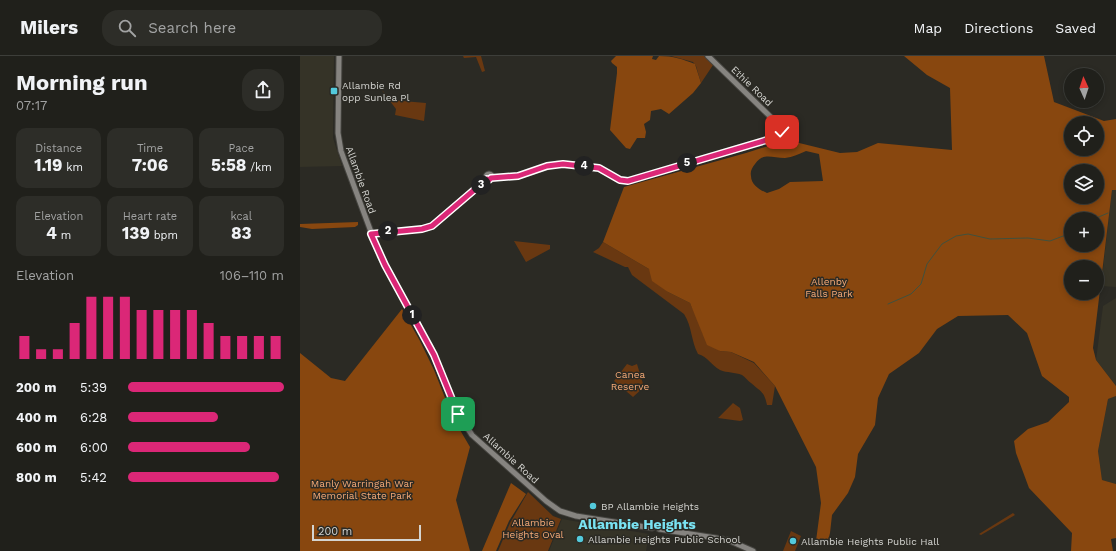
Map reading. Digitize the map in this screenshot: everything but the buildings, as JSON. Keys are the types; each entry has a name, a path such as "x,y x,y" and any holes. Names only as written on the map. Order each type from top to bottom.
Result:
{"main road":[{"name":"Allambie Road","path":"339,56 338,140 371,234 385,265 434,355 458,414 472,435 546,502 560,511 576,516 652,528 655,533 659,529 722,539 724,542 728,540 752,551"},
{"name":"Ethie Road","path":"371,234 422,229 432,226 489,178 518,176 547,166 563,164 599,168 622,180 628,181 772,138 782,130 708,56"}],"shaded area":[{"path":"300,56 334,56 333,138 342,166 300,167"},
{"path":"1112,190 1116,190 1116,287 1104,286 1104,260"},
{"path":"1116,298 1116,386 1096,360 1103,306"},
{"path":"1116,396 1116,484 1102,480 1098,451 1108,399"},
{"name":"Allambie Heights Public School","path":"562,519 649,534 646,551 549,551"}],"green space":[{"path":"463,56 481,56 485,71 482,72 476,57 464,58"},
{"path":"616,56 653,56 652,59 656,60 659,56 664,56 682,59 695,64 701,83 693,93 669,114 661,109 651,111 650,120 644,124 646,132 645,138 637,138 630,149 626,148 610,130 617,73 617,67 611,61"},
{"path":"671,56 704,56 713,65 701,83 696,66 693,62"},
{"name":"Allenby Falls Park","path":"904,56 1044,56 1054,102 1064,106 1064,108 1070,108 1091,116 1064,116 1064,156 1104,156 1104,121 1116,119 1116,190 1112,190 1104,260 1064,260 1064,300 1099,300 1093,348 1096,360 1116,386 1116,396 1108,399 1098,451 1102,480 1116,484 1116,538 1111,539 1113,551 1071,551 1072,533 1029,488 1016,453 1014,441 1028,429 1048,422 1069,402 1069,397 1042,376 1027,333 1008,315 958,316 937,329 919,353 889,374 878,398 875,425 858,454 855,477 848,493 832,515 827,545 816,541 821,503 816,467 775,386 754,362 731,352 720,351 707,345 690,303 668,292 652,281 649,269 603,242 624,187 787,140 840,153 857,152 878,143 952,150 950,88 927,75","holes":["806,151 819,154 823,181 790,182 779,189 767,193 754,185 751,179 752,170 754,165 761,158 768,156 785,158"]},
{"path":"381,89 391,100 426,103 424,121 395,115 396,109"},
{"path":"358,222 358,225 355,227 312,229 300,227 300,224"},
{"path":"514,241 550,245 550,249 526,262"},
{"path":"603,242 649,269 668,292 690,303 703,334 720,351 731,352 754,363 775,386 772,405 767,405 762,392 742,375 720,370 698,354 689,323 684,314 632,275 628,267 593,252 599,248"},
{"name":"Manly Warringah War Memorial State Park","path":"402,309 434,370 453,418 470,447 456,500 470,551 300,551 300,353 331,378 345,381"},
{"name":"Canea Reserve","path":"627,364 632,366 637,364 644,387 633,397 614,381"},
{"path":"733,403 740,408 743,420 740,421 718,418"},
{"path":"511,483 526,494 509,521 496,551 482,551"},
{"name":"Allambie Heights Oval","path":"528,492 553,516 561,519 548,551 498,551 510,523"},
{"path":"1013,513 1015,515 981,535 979,534"},
{"name":"Allambie Heights Public Hall","path":"791,531 801,536 795,551 783,551"}],"waterway":[{"path":"1104,215 1108,213"},
{"path":"888,304 911,294 921,284 927,264 942,244 956,236 968,234 990,239 1028,238 1050,241 1064,236"}],"place":[{"name":"Allambie Rd opp Sunlea Pl","path":"334,91"},
{"name":"BP Allambie Heights","path":"593,506"},
{"name":"Allambie Heights Public School","path":"580,539"},
{"name":"Allambie Heights Public Hall","path":"793,541"}],"district":[{"name":"Allambie Heights","path":"637,524"}],"route":[{"path":"458,414 430,346 380,256 371,234 428,228 437,223 482,185 487,179 489,180 491,178 518,176 552,164 563,164 599,168 620,180 628,181 654,172 777,137 782,132"}]}
